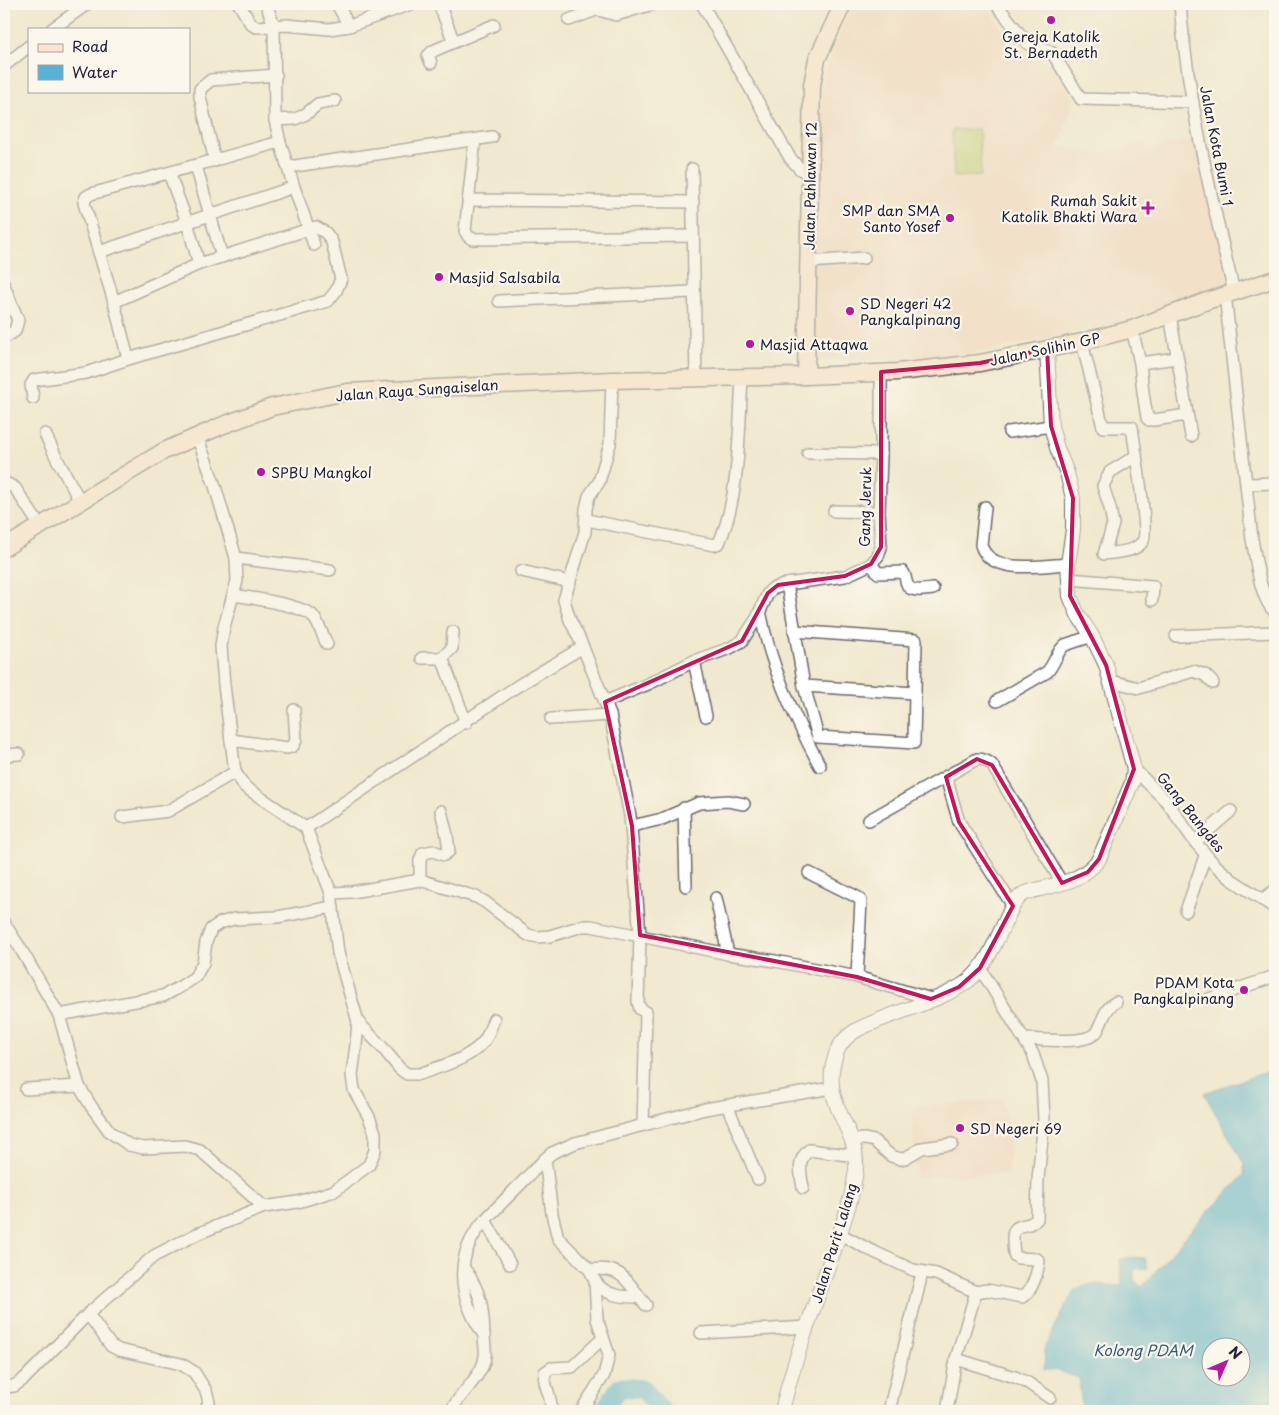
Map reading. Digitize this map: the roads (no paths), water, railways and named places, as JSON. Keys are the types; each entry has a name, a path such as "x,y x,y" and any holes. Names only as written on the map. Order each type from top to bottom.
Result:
{"main road":[{"name":"Jalan Pahlawan 12","path":"806,376 811,90 814,69 843,4"},
{"name":"Jalan Solihin GP","path":"806,376 881,372 980,362 1082,342 1132,329 1230,293 1275,280"},
{"name":"Jalan Raya Sungaiselan","path":"4,548 164,452 197,436 262,410 347,392 612,380 806,376"}],"street":[{"path":"53,28 87,4"},
{"path":"239,4 248,21 253,26 259,28 274,25 295,25 329,29 349,26 411,4"},
{"path":"266,4 274,25 275,120 294,187 314,245"},
{"path":"337,4 349,26"},
{"path":"439,4 454,42"},
{"path":"569,20 596,10 616,15 654,4"},
{"path":"702,4 790,158 800,170 810,175"},
{"path":"996,4 1027,43 1034,48 1050,51 1053,54 1081,99 1193,102"},
{"name":"Jalan Kota Bumi 1","path":"1180,4 1193,102 1230,293 1252,539 1266,597 1275,612 1275,625"},
{"path":"431,63 428,55 431,52 494,25"},
{"path":"4,66 28,47"},
{"path":"215,160 200,97 200,89 211,80 276,74"},
{"path":"275,120 295,119 306,114 318,104 335,101"},
{"path":"288,167 492,137"},
{"path":"475,140 466,231 472,239 693,236"},
{"path":"128,359 114,302 84,203 86,197 91,194 280,142"},
{"path":"196,166 222,257"},
{"path":"692,169 696,378"},
{"path":"169,173 200,264"},
{"path":"99,252 294,187"},
{"path":"468,200 692,202"},
{"path":"33,398 31,385 34,380 79,375 328,301 336,291 341,279 332,242 326,233 316,227 200,264 114,302"},
{"path":"809,262 864,258"},
{"path":"4,285 18,320 18,326 15,331 4,338"},
{"path":"499,301 693,292"},
{"path":"1170,315 1191,436"},
{"path":"1132,329 1140,363 1147,418 1149,420 1187,415"},
{"path":"1082,342 1103,427 1132,427 1136,456 1144,518 1145,535 1144,540 1139,545 1132,549 1104,554 1113,524 1103,486 1110,472 1136,456"},
{"name":"Jalan Parit Lalang","path":"782,1411 840,1234 853,1187 856,1156 852,1140 836,1107 832,1088 832,1072 836,1051 842,1042 860,1027 932,1000 959,988 970,980 980,968 1013,906 1022,896 1088,872 1099,859 1130,787 1134,769 1111,681 1102,655 1078,615 1070,596 1068,564 1073,530 1073,498 1067,473 1051,426 1047,349"},
{"path":"1140,363 1176,358"},
{"name":"Gang Jeruk","path":"605,702 694,661 730,648 742,640 772,588 844,576 871,564 878,556 881,547 879,512 881,372"},
{"path":"586,520 714,545 719,543 726,519 737,461 742,377"},
{"path":"612,380 610,444 599,482 589,496 586,509 585,532 564,600 570,620 583,647 610,715 632,826 633,866 640,935 638,1002 639,1007 646,1012 643,1125"},
{"path":"1009,432 1051,426"},
{"path":"45,434 80,501"},
{"path":"4,1387 14,1386 24,1379 88,1314 154,1256 198,1234 264,1208 298,1202 334,1191 369,1164 375,1150 376,1133 354,1090 352,1075 358,1022 338,953 331,894 306,828 246,787 235,772 221,646 224,627 237,580 236,558 215,486 197,436"},
{"path":"808,452 881,454"},
{"path":"4,482 15,488 40,526"},
{"path":"1247,484 1275,483"},
{"path":"985,507 981,545 982,550 991,559 1017,567 1068,564"},
{"path":"834,511 879,512"},
{"path":"236,558 330,570"},
{"path":"871,564 878,573 903,572 908,586 912,590 933,589"},
{"path":"521,570 570,582"},
{"path":"1069,579 1153,586 1152,600"},
{"path":"787,584 794,631 804,686 818,737 914,743 916,640 794,631"},
{"path":"234,596 272,602 307,611 313,617 327,644"},
{"path":"760,610 777,671 807,741 820,766"},
{"path":"422,658 442,658 452,648 453,632"},
{"path":"1176,636 1275,632"},
{"path":"997,701 1047,672 1065,645 1092,636"},
{"path":"306,828 466,723 519,685 583,647"},
{"path":"442,658 466,723"},
{"path":"694,661 706,716"},
{"path":"1111,681 1139,688 1194,671 1205,675 1213,683"},
{"path":"804,686 915,692"},
{"path":"231,740 288,748 293,746 296,740 294,710"},
{"path":"551,719 610,715"},
{"path":"4,755 19,754"},
{"path":"869,820 977,759 988,761 1062,883"},
{"name":"Gang Bangdes","path":"1134,769 1167,802 1205,856 1222,872 1275,908"},
{"path":"122,817 168,811 235,772"},
{"path":"946,777 959,822 1013,906"},
{"path":"632,826 654,822 699,803 728,800 744,804"},
{"path":"684,808 686,886"},
{"path":"420,880 420,860 423,853 433,851 444,855 449,851 441,811"},
{"path":"1195,842 1231,811"},
{"path":"1186,910 1205,856"},
{"path":"808,873 857,898 861,902 857,977"},
{"path":"331,894 420,880 476,897 528,935 538,937 550,936 582,926 591,926 728,954 857,977 932,1000"},
{"path":"1262,900 1275,890"},
{"path":"716,898 728,954"},
{"path":"59,1015 163,996 180,987 195,977 203,963 206,942 211,929 220,923 234,919 277,917 333,907"},
{"path":"4,924 59,1015 79,1086 110,1132 129,1145 144,1148 185,1146 200,1150 264,1208"},
{"path":"840,1234 913,1270 936,1274 976,1292 987,1290 1024,1297 1031,1287 1039,1264 1037,1259 1018,1258 1014,1253 1013,1236 1014,1229 1018,1226 1034,1222 1037,1219 1038,1180 1044,1119 1042,1081 1035,1060 1024,1038 980,968"},
{"path":"1209,999 1275,976"},
{"path":"1024,1038 1074,1040 1091,1036 1098,1030 1106,1010 1116,1002"},
{"path":"358,1022 400,1069 407,1074 420,1074 467,1055 478,1047 486,1038 494,1018"},
{"path":"26,1089 79,1086"},
{"path":"451,1411 457,1400 476,1378 486,1356 484,1335 472,1316 466,1301 463,1280 464,1260 469,1242 485,1220 552,1153 575,1144 704,1109 832,1088"},
{"path":"727,1106 758,1178"},
{"path":"852,1140 865,1139 874,1141 891,1156 901,1159 922,1148 952,1144"},
{"path":"803,1188 800,1162 809,1150 856,1156"},
{"path":"545,1159 552,1214 558,1238 590,1270 595,1281 604,1291 642,1301 630,1284 616,1272 604,1268 590,1270"},
{"path":"485,1220 510,1264"},
{"path":"890,1411 922,1272"},
{"path":"581,1411 607,1368 609,1356 597,1320 595,1281"},
{"path":"947,1411 956,1359 976,1292"},
{"path":"88,1314 111,1346 119,1350 181,1364 194,1372 206,1391 209,1402 205,1411"},
{"path":"701,1333 808,1327"},
{"path":"551,1411 550,1395 544,1377 545,1372 551,1368 572,1367 603,1338"},
{"path":"956,1359 1015,1377 1028,1383 1050,1398"}],"water":[{"name":"Kolong PDAM","path":"1275,1069 1275,1411 1082,1411 1079,1378 1055,1370 1044,1370 1045,1346 1075,1289 1092,1284 1122,1286 1120,1259 1133,1257 1145,1258 1148,1268 1134,1269 1134,1280 1142,1287 1192,1229 1244,1175 1244,1164 1204,1093"}],"waterway":[{"path":"603,1411 620,1387 643,1389 662,1411"}],"place":[{"name":"Gereja Katolik St. Bernadeth","path":"1051,20"},
{"name":"Rumah Sakit Katolik Bhakti Wara","path":"1148,208"},
{"name":"SMP dan SMA Santo Yosef","path":"950,218"},
{"name":"Masjid Salsabila","path":"439,277"},
{"name":"SD Negeri 42 Pangkalpinang","path":"850,311"},
{"name":"Masjid Attaqwa","path":"750,344"},
{"name":"SPBU Mangkol","path":"261,472"},
{"name":"PDAM Kota Pangkalpinang","path":"1244,990"},
{"name":"SD Negeri 69","path":"960,1128"}]}
